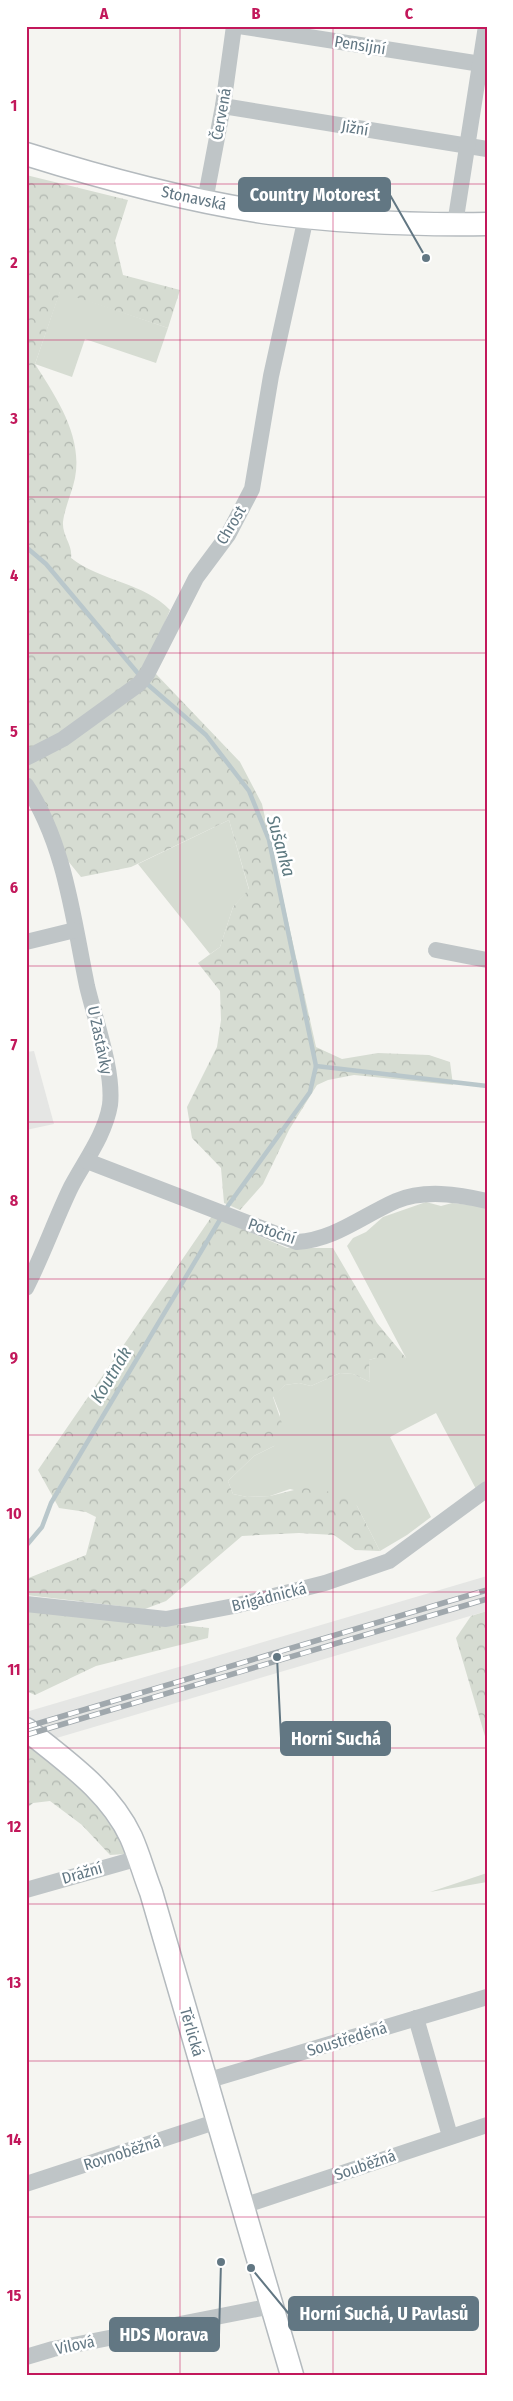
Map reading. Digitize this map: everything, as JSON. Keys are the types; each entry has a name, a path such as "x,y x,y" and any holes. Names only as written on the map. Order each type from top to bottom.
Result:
{"main road":[{"name":"Stonavská","path":"26,154 107,179 205,201 306,217 487,224"},
{"name":"Těrlická","path":"26,1729 88,1779 119,1818 130,1836 139,1858 292,2375"}],"street":[{"name":"Červená","path":"205,201 223,106 234,26"},
{"name":"Pensijní","path":"240,26 481,64"},
{"path":"455,224 486,26"},
{"name":"Jižní","path":"223,106 487,149"},
{"name":"Chrost","path":"26,758 63,739 143,679 196,578 228,535 252,489 271,376 306,217"},
{"name":"U Zastávky","path":"26,785 51,832 69,898 110,1090 110,1106 87,1161 71,1188 26,1288"},
{"path":"26,942 75,930"},
{"path":"436,950 487,960"},
{"name":"Potoční","path":"87,1161 297,1242 313,1241 329,1236 397,1200 429,1193 469,1197 487,1201"},
{"name":"Brigádnická","path":"26,1604 166,1619 234,1606 325,1583 389,1561 487,1489"},
{"name":"Drážní","path":"26,1890 139,1858"},
{"name":"Soustředěná","path":"206,2081 487,1997"},
{"path":"416,2018 450,2136"},
{"name":"Rovnoběžná","path":"26,2184 218,2121"},
{"name":"Souběžná","path":"243,2206 450,2136 487,2126"},
{"name":"Vilová","path":"26,2357 62,2347 272,2306"}],"shaded area":[{"path":"34,1051 54,1124 26,1130 26,1052"},
{"path":"487,1576 487,1611 26,1747 26,1712"}],"green space":[{"path":"26,175 128,200 115,241 123,275 180,290 168,328 60,292 35,364 59,403 75,447 75,478 63,522 71,558 95,572 148,594 170,610 146,667 156,674 240,762 262,804 316,1047 342,1059 378,1053 429,1055 450,1062 453,1085 354,1075 328,1080 317,1085 289,1130 263,1184 240,1210 224,1203 221,1168 192,1138 187,1107 217,1047 221,1020 220,991 198,963 220,947 233,907 249,889 229,820 131,867 81,877 64,856 32,781 26,775"},
{"path":"60,291 168,328 156,363 85,339 72,377 35,364"},
{"path":"229,820 249,890 233,907 220,947 210,954 138,864"},
{"path":"426,1202 441,1206 452,1203 487,1207 487,1482 476,1489 436,1413 390,1437 431,1517 407,1535 380,1551 357,1506 290,1489 270,1496 247,1497 233,1494 228,1481 254,1456 274,1446 280,1414 273,1396 285,1385 299,1383 311,1386 340,1373 353,1374 370,1382 369,1360 376,1358 406,1358 347,1246 353,1238 366,1232 383,1217"},
{"path":"212,1216 287,1248 333,1248 377,1323 406,1358 376,1358 369,1360 370,1382 353,1374 340,1373 311,1386 299,1383 285,1385 273,1397 284,1429 283,1436 274,1446 254,1456 228,1481 233,1494 247,1497 270,1496 302,1488 318,1489 345,1496 357,1506 380,1551 355,1550 334,1535 299,1533 242,1536 166,1601 145,1609 26,1595 26,1579 86,1555 96,1517 86,1512 59,1508 38,1470"},
{"path":"26,1609 209,1628 208,1638 96,1666 35,1695 26,1691"},
{"path":"487,1611 487,1743 456,1638 471,1616"},
{"path":"34,1745 80,1781 123,1838 125,1854 110,1855 82,1825 50,1801 33,1803 26,1809 26,1747"},
{"path":"487,1873 487,1882 430,1892"}],"waterway":[{"name":"Sušanka","path":"26,547 46,564 141,677"},
{"name":"Sušanka","path":"146,683 206,735 249,791 269,840 316,1066 487,1086"},
{"name":"Koutnák","path":"227,1207 310,1092 316,1066"},
{"name":"Koutnák","path":"26,1546 42,1527 51,1503 221,1218"}],"railway":[{"path":"26,1727 487,1590"},
{"path":"26,1735 487,1599"}],"place":[{"name":"Country Motorest","path":"426,258"},
{"name":"Horní Suchá","path":"277,1657"},
{"name":"HDS Morava","path":"221,2262"},
{"name":"Horní Suchá, U Pavlasů","path":"251,2268"}]}
